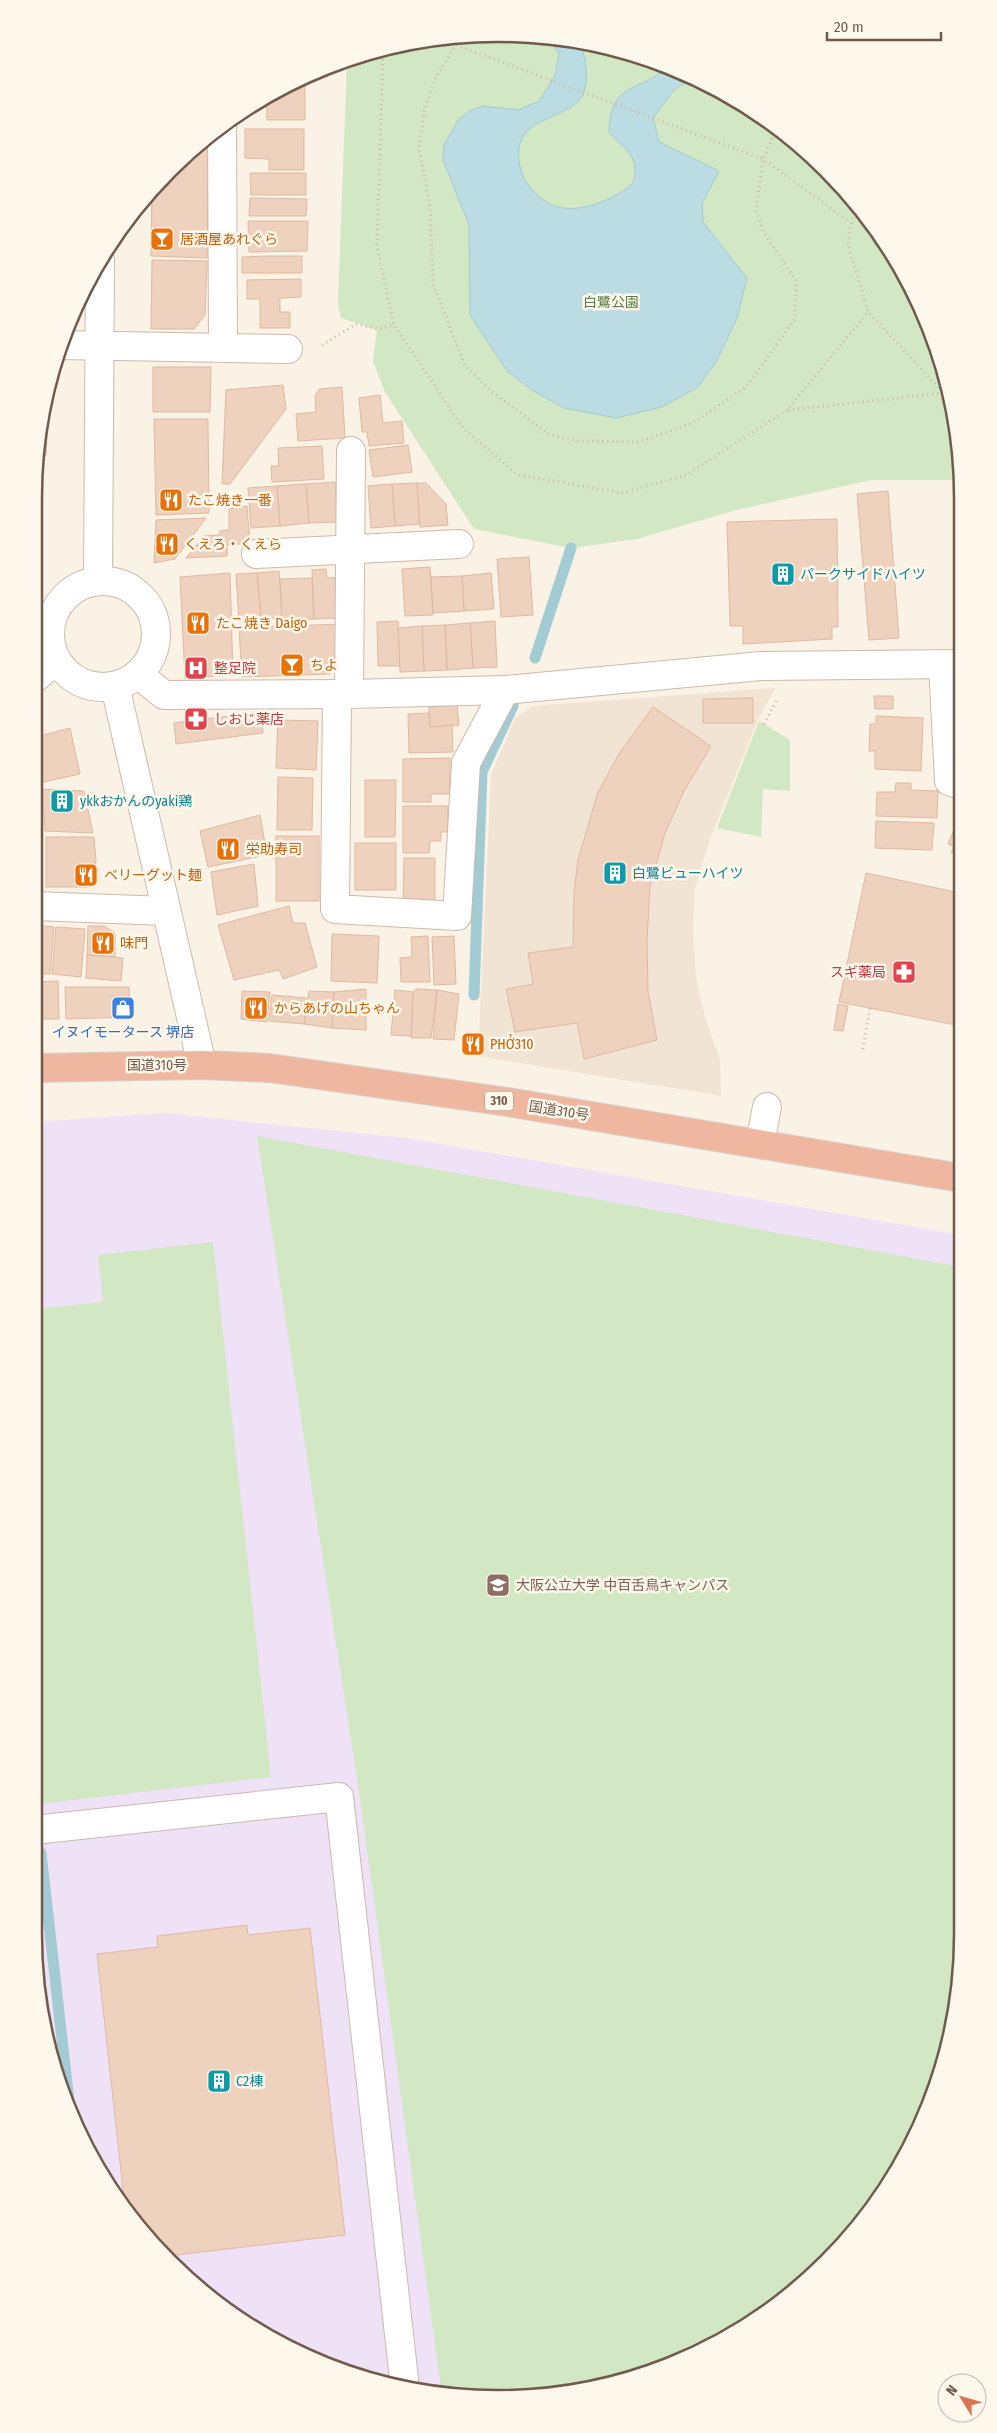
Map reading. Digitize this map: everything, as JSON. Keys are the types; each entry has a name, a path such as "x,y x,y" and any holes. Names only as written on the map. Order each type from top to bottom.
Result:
{"highway":[{"name":"国道310号","path":"42,1068 202,1065 270,1068 508,1102 954,1177"}],"street":[{"path":"222,136 223,346"},
{"path":"98,580 100,277"},
{"path":"69,345 223,346 288,349"},
{"path":"351,451 350,548 335,909 457,916 466,763 505,690"},
{"path":"256,554 459,544"},
{"path":"98,580 115,582 131,588 143,598 152,613 156,629 155,646 149,662 126,680 90,686 76,681 64,673 56,661 50,644 50,626 55,609 66,595 81,585 98,580"},
{"path":"42,673 56,661"},
{"path":"126,680 164,695 343,694 505,690 761,666 825,676 952,664 949,781 954,782"},
{"path":"126,680 166,911 202,1065"},
{"path":"42,906 166,911"},
{"path":"760,1143 767,1107"},
{"path":"42,1829 339,1797 404,2381"}],"path":[{"path":"773,135 763,159 756,210 763,231 796,281 795,319 746,387 693,423 638,442 578,441 548,434 490,390 465,366 433,283 430,206 418,149 424,112 436,77 456,45 763,159 850,222"},
{"path":"383,57 377,247 394,325 463,428 518,475 622,494 686,475 787,410 868,312"},
{"path":"853,212 848,244 868,312 942,392"},
{"path":"288,349 305,356 356,324 378,330 394,325"},
{"path":"787,410 942,393"},
{"path":"863,1049 870,1007"}],"shaded area":[{"name":"白鷺ビューハイツ","path":"775,688 757,722 710,839 695,889 693,930 696,978 705,1017 720,1060 721,1096 478,1056 491,775 515,718 533,706"},
{"name":"大阪公立大学 中百舌鳥キャンパス","path":"164,1113 406,1138 954,1234 954,1961 876,2190 821,2257 752,2314 673,2356 617,2375 587,2382 528,2390 469,2390 410,2382 380,2375 324,2356 270,2329 245,2314 176,2257 119,2188 90,2136 77,2109 67,2081 51,2023 43,1964 42,1121"}],"green space":[{"name":"白鷺公園","path":"469,43 528,43 558,46 617,58 673,77 752,119 821,176 860,221 878,245 920,324 939,380 946,410 951,439 954,480 871,480 736,510 637,539 571,548 474,529 385,392 373,361 377,330 341,318 338,303 347,69 410,51"},
{"path":"759,721 790,740 790,791 763,789 761,837 717,828"},
{"name":"大阪公立大学 中百舌鳥キャンパス","path":"257,1136 954,1266 954,1964 951,1994 939,2053 930,2081 920,2109 893,2163 878,2188 860,2212 821,2257 799,2277 752,2314 700,2343 673,2356 617,2375 558,2387 528,2390 469,2390 441,2387 359,1791"},
{"path":"213,1242 271,1777 42,1804 42,1308 103,1302 98,1255"}],"water":[{"path":"554,46 583,50 586,76 585,89 583,95 576,103 566,110 543,120 524,135 519,146 519,161 524,177 533,191 552,205 574,208 585,207 610,198 633,183 635,166 633,159 609,132 615,103 629,89 647,81 660,72 673,77 685,83 674,90 653,118 659,142 719,171 702,203 703,222 747,278 737,318 716,362 698,387 662,407 616,418 564,408 532,390 507,371 470,315 469,225 443,160 444,145 458,120 469,111 483,106 518,110 539,101 555,76 559,54"}],"building":[{"path":"305,86 305,120 267,120 267,106"},
{"path":"245,129 304,129 304,170 269,170 269,159 245,158"},
{"path":"209,147 207,258 151,256 152,203 176,176"},
{"path":"250,173 306,173 306,195 251,195"},
{"path":"250,198 307,199 306,216 249,216"},
{"path":"248,221 308,221 307,251 249,252"},
{"path":"302,256 302,273 242,273 242,257"},
{"path":"152,260 207,261 205,315 194,329 151,329"},
{"path":"301,279 301,297 280,298 280,312 290,312 290,328 260,328 260,299 247,299 247,280"},
{"path":"153,367 211,367 210,412 153,412"},
{"path":"283,385 286,409 230,484 222,484 226,390"},
{"path":"342,387 345,438 298,441 296,414 316,412 315,396 319,389"},
{"path":"380,395 383,423 402,421 404,443 369,446 367,432 362,432 359,398"},
{"path":"154,419 208,419 209,513 156,515"},
{"path":"47,432 46,456 44,456"},
{"path":"408,445 412,472 373,477 369,450"},
{"path":"322,446 324,479 272,482 271,466 279,466 278,448"},
{"path":"335,482 338,522 309,523 306,484"},
{"path":"417,483 420,524 395,526 392,484"},
{"path":"417,483 426,483 446,504 448,525 420,527"},
{"path":"306,484 309,523 280,526 277,486"},
{"path":"392,484 395,526 371,528 368,486"},
{"path":"277,486 280,526 251,528 248,488"},
{"path":"888,491 899,638 869,640 857,494"},
{"path":"247,506 250,543 227,545 227,556 186,558 204,536 220,535 220,531 229,530 229,509"},
{"path":"206,518 175,559 154,563 156,520"},
{"name":"パークサイドハイツ","path":"837,519 838,627 832,627 832,639 743,644 743,626 730,626 727,522"},
{"path":"529,557 533,615 501,617 497,559"},
{"path":"430,567 433,615 405,616 402,569"},
{"path":"326,569 327,578 342,577 344,618 314,619 312,570"},
{"path":"279,571 282,617 261,619 257,573"},
{"path":"230,573 233,675 185,678 180,577"},
{"path":"257,573 261,619 239,621 236,574"},
{"path":"491,573 494,609 464,611 462,576"},
{"path":"462,576 464,611 433,613 431,577"},
{"path":"312,578 314,619 282,620 280,579"},
{"path":"398,621 401,666 378,666 377,622"},
{"path":"495,621 497,667 473,668 470,623"},
{"path":"470,623 473,668 447,670 445,625"},
{"path":"340,624 339,665 330,674 242,677 239,628"},
{"path":"445,625 447,670 424,671 422,626"},
{"path":"422,626 424,671 400,672 398,628"},
{"path":"874,696 893,696 893,709 875,709"},
{"path":"753,698 753,723 703,723 703,699"},
{"path":"457,705 459,725 430,727 429,707"},
{"name":"白鷺ビューハイツ","path":"653,707 711,746 684,791 665,833 650,886 647,941 648,991 657,1040 584,1059 577,1023 515,1032 506,989 533,984 528,953 573,947 574,892 578,860 598,792 620,752"},
{"path":"261,712 263,733 176,744 174,723"},
{"path":"429,713 430,727 452,725 453,752 409,753 408,714"},
{"path":"876,716 923,718 921,771 875,769 875,751 869,751 870,724 876,724"},
{"path":"278,720 318,721 316,770 276,768"},
{"path":"70,728 80,774 42,782 42,735"},
{"path":"450,758 450,794 431,794 431,802 403,802 403,759"},
{"path":"278,777 313,778 312,830 277,830"},
{"path":"365,780 396,780 395,837 365,837"},
{"path":"896,783 911,783 911,790 938,791 937,818 876,816 877,792 895,792"},
{"name":"ykkおかんのyaki鶏","path":"42,789 84,791 93,833 45,831 44,813 42,813"},
{"path":"403,806 448,806 448,832 441,832 441,841 430,841 429,853 403,853"},
{"path":"260,815 265,843 257,857 208,867 200,831"},
{"path":"876,821 934,823 932,850 875,848"},
{"path":"954,830 954,847 948,844"},
{"path":"276,836 319,836 319,901 276,901"},
{"path":"46,837 94,837 96,862 89,887 46,887"},
{"path":"355,843 396,843 396,890 355,890"},
{"path":"404,858 435,858 435,902 403,902"},
{"path":"254,864 258,906 217,915 211,872"},
{"path":"866,873 954,892 954,1025 839,1002"},
{"path":"289,906 293,923 305,923 317,967 283,979 279,970 234,980 218,925"},
{"path":"42,926 54,927 50,974 42,974"},
{"path":"88,926 105,926 115,934 115,957 87,955"},
{"path":"56,927 85,929 81,977 52,974"},
{"path":"332,934 379,936 377,983 331,981"},
{"path":"428,936 430,982 401,982 400,958 412,957 411,937"},
{"path":"454,936 456,984 434,985 432,937"},
{"path":"87,955 123,958 121,981 86,978"},
{"path":"58,981 59,1019 42,1019 42,982"},
{"path":"65,987 129,987 130,1017 66,1019"},
{"path":"366,989 366,1030 332,1028 334,992"},
{"path":"416,989 437,990 431,1038 411,1038 413,992"},
{"path":"395,990 413,992 411,1036 391,1035"},
{"path":"437,990 459,994 454,1040 433,1039"},
{"path":"242,991 270,992 267,1022 241,1019"},
{"path":"309,991 334,992 332,1028 304,1024"},
{"path":"272,995 307,998 304,1024 269,1021"},
{"path":"838,1004 848,1006 843,1031 834,1030"},
{"name":"C2棟","path":"247,1925 248,1935 310,1928 345,2235 174,2255 124,2194 97,1954 158,1947 157,1936"}],"waterway":[{"path":"535,658 571,548"},
{"path":"474,995 482,772 513,706"},
{"path":"42,1862 67,2080"}],"place":[{"name":"居酒屋あれぐら","path":"162,239"},
{"name":"たこ焼き一番","path":"171,500"},
{"name":"くえろ・くえら","path":"167,544"},
{"name":"パークサイドハイツ","path":"783,574"},
{"name":"たこ焼き Daigo","path":"198,623"},
{"name":"ちよ","path":"292,665"},
{"name":"整足院","path":"196,668"},
{"name":"しおじ薬店","path":"196,719"},
{"name":"ykkおかんのyaki鶏","path":"62,801"},
{"name":"栄助寿司","path":"228,849"},
{"name":"白鷺ビューハイツ","path":"615,873"},
{"name":"ベリーグット麺","path":"86,875"},
{"name":"味門","path":"103,943"},
{"name":"スギ薬局","path":"904,972"},
{"name":"イヌイモータース 堺店","path":"123,1008"},
{"name":"からあげの山ちゃん","path":"256,1008"},
{"name":"PHỞ310","path":"473,1044"},
{"name":"大阪公立大学 中百舌鳥キャンパス","path":"498,1585"},
{"name":"C2棟","path":"219,2081"}]}
